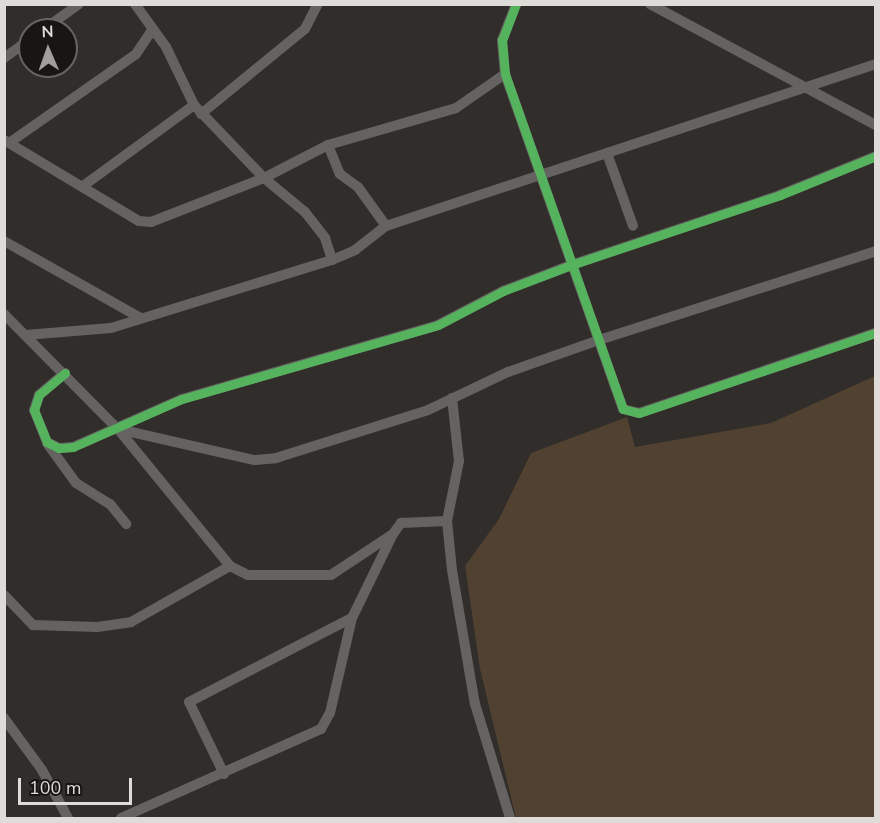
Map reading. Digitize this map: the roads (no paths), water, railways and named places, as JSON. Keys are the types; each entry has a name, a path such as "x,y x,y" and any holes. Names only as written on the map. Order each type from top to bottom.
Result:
{"street":[{"path":"61,18 80,4"},
{"path":"135,4 153,29 198,110 264,178 305,212 325,238 332,260"},
{"path":"82,186 198,110 305,29 318,4"},
{"path":"516,4 502,40 505,74 540,178 553,202 596,340 623,409 639,413 876,333"},
{"path":"650,4 668,8 804,86 876,124"},
{"path":"153,29 136,54 7,142 139,221 151,222 264,178 328,145 456,108 481,95 505,74"},
{"path":"4,58 18,48"},
{"path":"27,336 83,334 332,260 355,250 386,226 608,156 804,86 876,64"},
{"path":"328,145 340,174 358,187 386,226"},
{"path":"608,156 633,226"},
{"path":"47,442 73,447 183,399 438,325 502,291 571,265 770,199 876,156"},
{"path":"4,241 139,317"},
{"path":"118,429 265,460 452,399 508,372 596,340 876,251"},
{"path":"4,315 65,373 118,429 231,566 248,575 331,575 393,534"},
{"path":"65,373 35,402 35,418 47,442 76,483 110,504 126,524"},
{"path":"452,399 459,461 447,521 475,704 510,819"},
{"path":"121,819 321,729 330,713 352,618 393,534 401,522 447,521"},
{"path":"4,595 33,625 97,627 131,622 231,566"},
{"path":"224,774 189,702 352,618"},
{"path":"6,720 68,819"}]}
